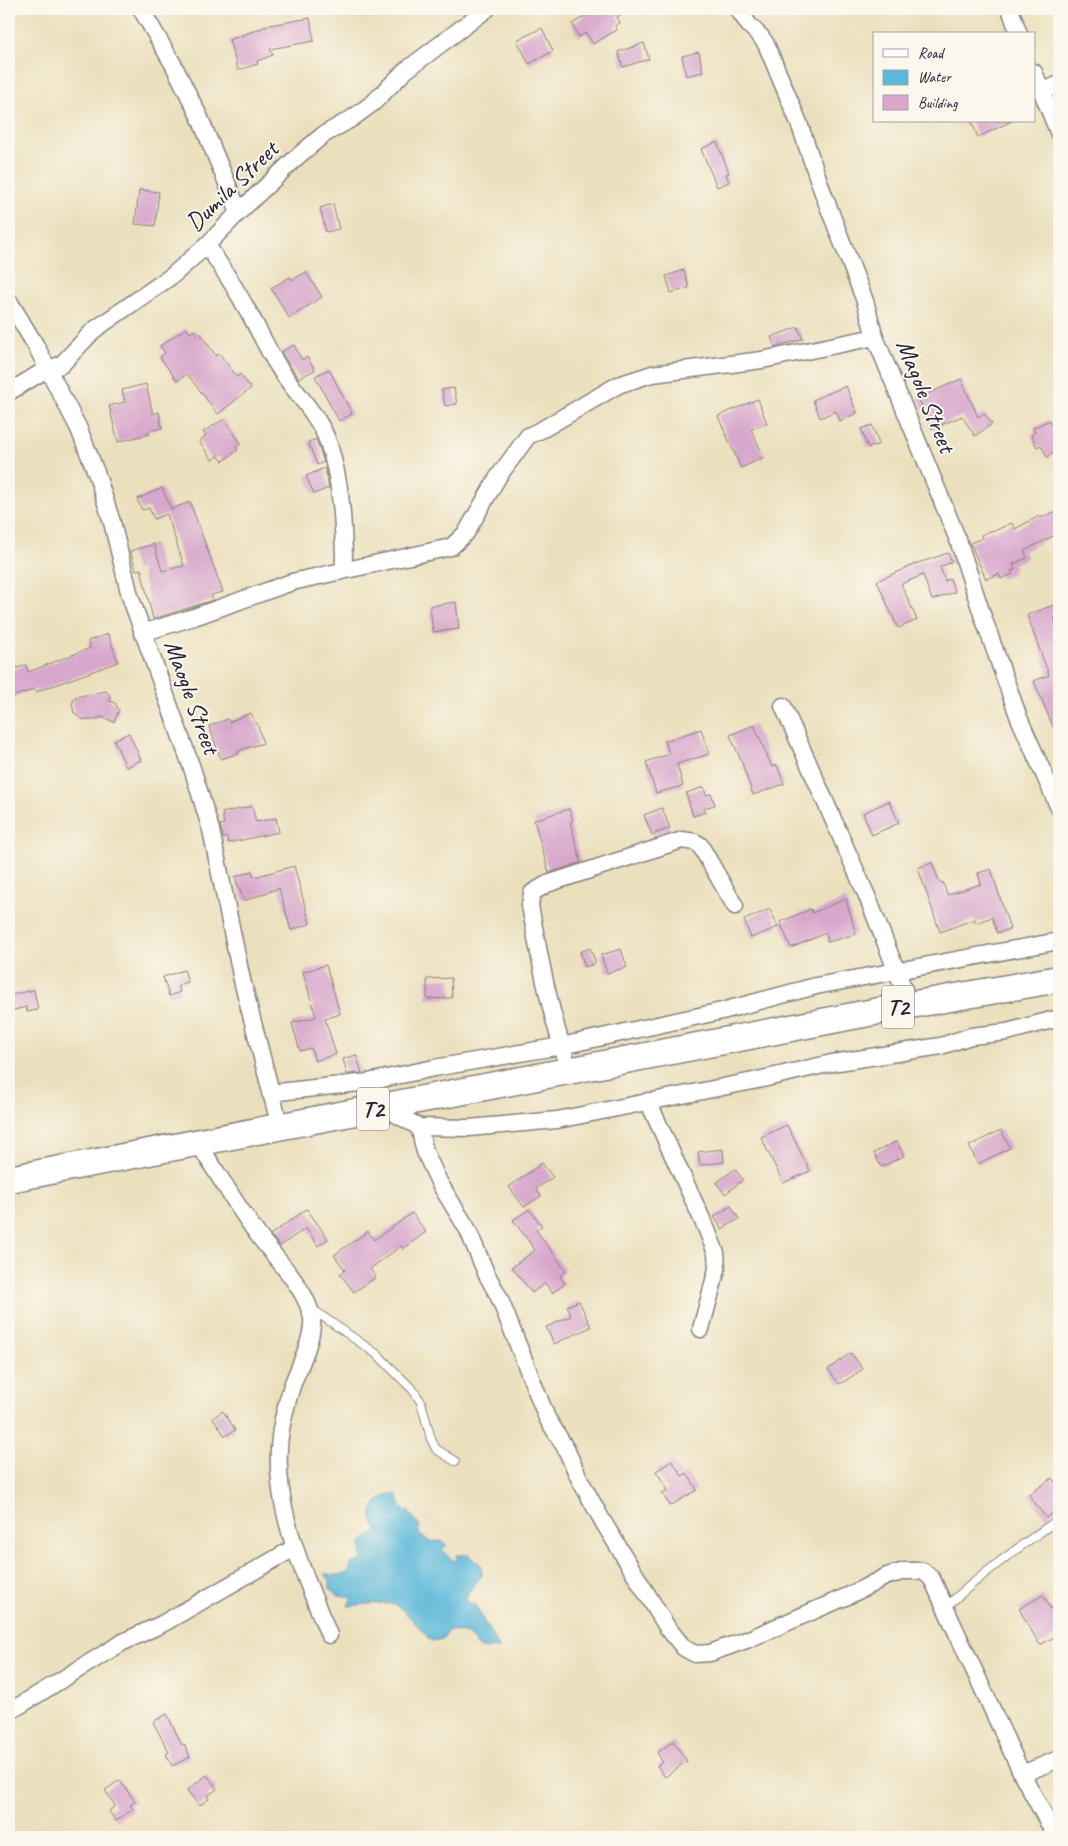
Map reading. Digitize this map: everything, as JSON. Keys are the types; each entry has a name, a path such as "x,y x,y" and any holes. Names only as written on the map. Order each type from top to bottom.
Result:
{"highway":[{"name":"T2","path":"9,1179 910,1005 1059,979"}],"street":[{"path":"141,9 173,64 199,116 239,212"},
{"name":"Dumila Street","path":"9,392 47,369 61,365 94,330 167,279 207,245 239,212 323,135 373,102 405,72 487,9"},
{"name":"Magole Street","path":"738,9 766,44 799,124 823,193 865,301 875,337 958,540 1019,718 1059,808"},
{"path":"1010,9 1018,32"},
{"path":"1036,77 1059,134"},
{"path":"1042,92 1059,84"},
{"path":"207,245 244,304 278,367 320,425 328,440 342,505 344,570"},
{"name":"Maogle Street","path":"9,301 36,346 79,429 97,475 112,522 130,596 193,771 211,830 242,980 280,1127"},
{"path":"142,633 194,618 292,582 451,547 466,533 498,477 528,436 618,385 652,374 762,360 875,337"},
{"path":"783,706 867,896 910,1005"},
{"path":"570,1072 555,1030 530,904 532,893 547,884 682,840 695,842 700,845 735,906"},
{"path":"270,1093 368,1082 434,1068 561,1046 722,1011 816,986 1059,941"},
{"path":"383,1107 419,1127 469,1128 557,1120 758,1080 832,1063 942,1046 971,1036 1007,1032 1059,1018"},
{"path":"648,1101 708,1230 716,1253 717,1269 701,1329"},
{"path":"419,1127 425,1152 440,1184 468,1230 486,1273 499,1297 547,1418 566,1449 580,1480 602,1520 667,1627 684,1648 695,1654 710,1654 749,1640 850,1595 887,1576 905,1571 923,1571 932,1579 1022,1774 1056,1837"},
{"path":"198,1143 309,1307 312,1320 307,1350 292,1384 278,1449 281,1491 294,1548 330,1635"},
{"path":"9,1712 123,1642 162,1624 294,1548"},
{"path":"1022,1774 1059,1759"}],"lane":[{"path":"309,1307 378,1355 408,1385 421,1402 431,1439 436,1449 455,1461"},
{"path":"945,1608 970,1584 1014,1550 1059,1519"}],"water":[{"path":"397,1494 401,1507 408,1511 420,1527 419,1534 430,1542 440,1541 447,1545 442,1549 450,1559 456,1561 457,1555 469,1555 481,1565 482,1575 467,1594 466,1601 475,1605 499,1649 479,1648 468,1634 448,1630 443,1639 431,1641 409,1616 395,1605 378,1603 348,1606 352,1597 338,1595 330,1589 330,1580 324,1574 340,1575 349,1573 351,1564 362,1560 361,1543 378,1531 372,1518 374,1506 384,1497"}],"building":[{"path":"584,9 630,9 617,17 620,23 615,26 617,30 593,44 586,33 579,37 572,24 587,15"},
{"path":"310,18 314,41 270,49 273,55 257,61 258,64 238,70 229,40 270,25"},
{"path":"542,28 553,51 529,64 517,40"},
{"path":"644,43 649,59 623,67 618,52"},
{"path":"699,52 703,72 686,76 682,56"},
{"path":"971,122 1010,122 978,137"},
{"path":"717,142 729,173 726,174 729,182 717,187 701,149"},
{"path":"139,190 159,192 155,226 135,224"},
{"path":"333,204 339,229 326,232 320,208"},
{"path":"684,270 689,288 671,293 666,276"},
{"path":"306,272 322,297 289,318 271,288 290,277 292,280"},
{"path":"798,327 803,339 775,347 771,337"},
{"path":"186,328 190,333 194,330 198,335 200,333 216,356 219,353 237,377 240,374 251,388 218,414 187,374 177,381 160,357 165,353 160,346"},
{"path":"294,345 302,360 307,357 315,370 299,378 281,352"},
{"path":"329,369 352,414 339,421 315,376"},
{"path":"961,379 978,417 984,413 992,424 975,436 962,416 932,429 918,398"},
{"path":"146,384 153,414 159,412 162,428 148,431 149,434 118,442 109,406 125,402 122,390"},
{"path":"846,386 857,413 840,421 836,411 820,418 813,400"},
{"path":"454,388 457,404 445,406 442,390"},
{"path":"758,399 767,424 751,429 764,457 741,468 718,416"},
{"path":"224,419 241,444 236,447 238,450 223,461 218,456 212,460 199,441 206,436 203,432"},
{"path":"1049,420 1059,438 1059,450 1047,457 1041,445 1037,447 1031,435 1035,432 1033,428"},
{"path":"872,425 879,444 868,448 861,429"},
{"path":"316,439 324,462 317,465 308,442"},
{"path":"325,468 329,488 314,494 306,476"},
{"path":"162,488 171,509 190,502 223,592 211,595 213,600 153,619 141,569 136,570 130,551 154,544 162,571 184,566 167,514 154,519 149,508 142,510 137,499"},
{"path":"1059,510 1059,533 1024,551 1027,558 1013,564 1015,570 1011,571 1013,574 1001,579 999,574 986,579 970,543 983,538 981,535 993,530 1012,523 1015,529 1039,516 1040,518"},
{"path":"948,553 952,562 940,567 945,581 950,579 955,592 932,600 923,575 901,584 917,620 898,628 877,581 915,564"},
{"path":"456,602 459,629 433,632 430,606"},
{"path":"1059,603 1059,616 1054,618 1059,631 1059,741 1034,681 1049,675 1027,615"},
{"path":"108,634 118,662 36,692 35,689 9,698 9,671 26,665 28,672 90,648 88,641"},
{"path":"106,691 110,695 110,701 115,703 119,710 114,722 102,717 90,720 81,719 74,713 72,704 75,697"},
{"path":"251,713 255,723 257,723 263,743 221,759 209,726 228,719 229,722"},
{"path":"754,725 772,767 777,765 784,784 753,795 730,735"},
{"path":"701,729 709,754 677,764 683,786 656,793 646,762 669,754 665,741"},
{"path":"129,733 141,760 126,767 114,740"},
{"path":"704,787 706,795 711,794 715,805 704,808 706,812 693,816 686,793"},
{"path":"889,801 899,823 872,835 863,813"},
{"path":"252,806 256,822 276,818 279,832 228,843 227,837 223,838 220,825 224,824 222,813"},
{"path":"662,808 670,828 652,835 644,815"},
{"path":"569,809 573,821 570,822 581,862 549,873 534,820"},
{"path":"932,863 940,883 943,882 947,895 981,884 978,873 991,869 1010,929 997,933 992,917 976,923 975,919 940,932 918,868"},
{"path":"294,866 310,924 291,930 279,888 244,901 235,877 252,871 254,877"},
{"path":"846,899 856,934 828,942 826,933 791,948 780,922 811,909 812,913"},
{"path":"770,909 778,927 751,938 744,920"},
{"path":"590,948 596,963 585,967 580,952"},
{"path":"621,949 627,967 607,973 601,955"},
{"path":"326,965 340,1014 325,1019 336,1054 315,1061 311,1048 300,1051 292,1023 316,1017 303,972"},
{"path":"184,970 188,982 178,985 180,992 169,996 163,977"},
{"path":"451,978 452,998 427,999 427,979"},
{"path":"34,990 38,1010 27,1012 26,1007 14,1010 10,995"},
{"path":"356,1055 362,1073 347,1074 343,1059"},
{"path":"787,1125 810,1171 783,1183 761,1137"},
{"path":"1001,1130 1010,1148 978,1164 969,1146"},
{"path":"897,1141 904,1156 881,1167 874,1153"},
{"path":"723,1149 724,1162 700,1165 698,1152"},
{"path":"542,1163 553,1177 536,1189 541,1196 524,1207 509,1187"},
{"path":"735,1169 743,1180 725,1194 716,1183"},
{"path":"731,1206 739,1219 722,1229 714,1217"},
{"path":"307,1209 328,1239 318,1246 306,1228 280,1246 270,1235"},
{"path":"529,1209 542,1226 536,1230 566,1271 560,1276 565,1284 552,1293 545,1283 532,1293 512,1267 535,1250 513,1220"},
{"path":"412,1213 426,1232 403,1249 401,1246 370,1269 376,1277 354,1292 340,1274 345,1270 334,1255 368,1231 374,1240"},
{"path":"579,1301 591,1327 554,1344 546,1327 571,1316 567,1306"},
{"path":"851,1353 863,1369 839,1384 828,1369"},
{"path":"223,1411 235,1430 225,1436 213,1418"},
{"path":"672,1461 682,1476 687,1473 697,1490 670,1506 662,1493 668,1490 656,1471"},
{"path":"1052,1478 1059,1488 1059,1508 1046,1518 1029,1495"},
{"path":"1043,1595 1051,1609 1059,1604 1059,1634 1040,1645 1019,1609"},
{"path":"167,1714 190,1757 172,1766 166,1754 169,1752 153,1722"},
{"path":"673,1741 687,1761 665,1777 657,1766 663,1762 657,1753"},
{"path":"207,1775 217,1789 207,1796 209,1799 199,1806 187,1790"},
{"path":"120,1780 135,1802 130,1805 133,1809 116,1821 109,1811 115,1806 105,1790"}]}
